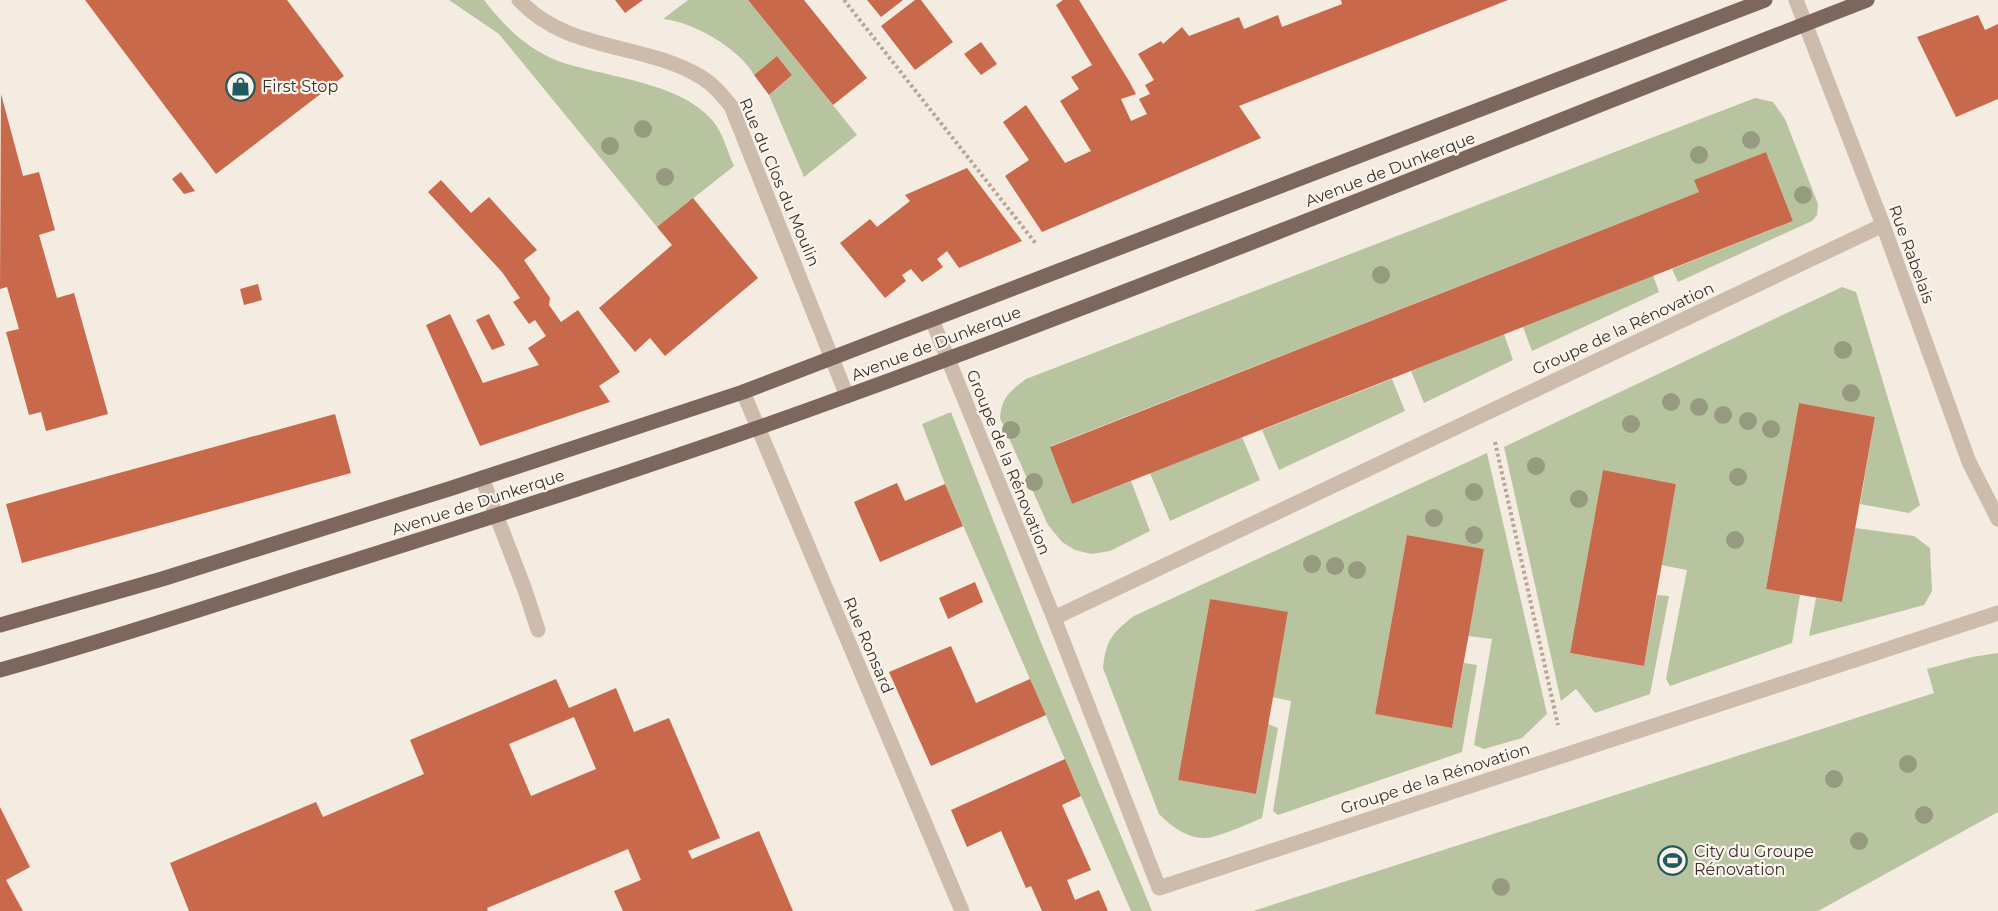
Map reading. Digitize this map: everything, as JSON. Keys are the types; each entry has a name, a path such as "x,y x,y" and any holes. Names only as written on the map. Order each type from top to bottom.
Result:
{"main road":[{"name":"Avenue de Dunkerque","path":"0,625 162,579 482,478 743,392 1766,0"},
{"name":"Avenue de Dunkerque","path":"0,670 496,516 758,428 1459,162 1867,0"}],"street":[{"name":"Rue du Clos du Moulin","path":"519,0 544,21 568,34 684,68 703,78 731,106 847,396"},
{"name":"Rue Rabelais","path":"1796,0 1883,225 1969,462 1998,519"},
{"name":"Groupe de la Rénovation","path":"1054,618 1883,225"},
{"name":"Groupe de la Rénovation","path":"932,320 1054,618 1159,888 1998,613"},
{"name":"Rue Ronsard","path":"743,392 962,911"},
{"path":"482,478 538,630"}],"path":[{"path":"844,0 1058,272"},
{"path":"1488,412 1564,755"}],"green space":[{"path":"449,0 484,0 517,36 536,50 558,61 640,82 681,97 698,107 716,125 734,166 657,227 499,34"},
{"path":"688,0 748,0 857,135 804,177 769,95 792,75 777,56 754,75 738,56 714,38 687,25 663,19"},
{"path":"1755,98 1773,102 1785,119 1818,204 1817,215 1812,221 1678,282 1672,269 1793,221 1766,152 1695,180 1699,192 1051,446 1072,504 1131,481 1150,531 1110,551 1091,554 1075,550 1062,542 1048,525 1000,418 1002,405 1008,395 1026,379"},
{"path":"1653,275 1659,292 1532,351 1523,327"},
{"path":"1842,287 1856,292 1920,505 1909,513 1860,504 1875,417 1799,403 1766,589 1800,595 1792,643 1670,686 1666,679 1687,570 1661,565 1676,484 1603,470 1570,653 1644,666 1657,595 1669,596 1650,694 1595,713 1576,689 1561,701 1504,447"},
{"path":"1504,334 1513,360 1424,403 1411,371"},
{"path":"1392,379 1405,411 1279,470 1262,430"},
{"path":"951,412 1040,640 1152,911 1131,911 945,484 922,424"},
{"path":"1242,437 1260,480 1170,521 1150,473"},
{"path":"1487,453 1547,714 1522,738 1484,749 1474,745 1492,639 1468,636 1484,549 1407,535 1375,714 1452,728 1464,663 1477,665 1462,752 1278,815 1273,811 1291,701 1272,697 1288,613 1210,599 1178,780 1256,794 1268,724 1278,728 1262,818 1209,838 1185,834 1169,823 1159,814 1103,668 1108,644 1120,627 1134,616"},
{"path":"1855,528 1914,536 1930,548 1932,591 1924,605 1809,636 1816,598 1842,602"},
{"path":"1998,653 1998,812 1818,911 1253,911 1934,693 1927,669 1972,657"}],"building":[{"name":"First Stop","path":"85,0 287,0 344,76 216,174"},
{"path":"615,0 643,0 625,13"},
{"path":"748,0 804,0 867,78 833,105"},
{"path":"867,0 903,0 881,17"},
{"path":"915,0 921,0 953,42 915,70 881,26"},
{"path":"1063,0 1079,0 1129,81 1136,94 1121,99 1131,121 1147,114 1139,99 1150,94 1145,85 1154,80 1138,54 1161,41 1163,44 1182,27 1189,36 1239,17 1244,29 1278,15 1282,27 1342,4 1341,0 1508,0 1239,106 1261,138 1042,232 1005,176 1029,160 1003,122 1026,105 1065,163 1091,151 1060,101 1079,89 1071,77 1092,65 1056,5"},
{"path":"1978,15 1985,30 1998,24 1998,99 1956,117 1917,37"},
{"path":"981,42 997,64 981,75 964,54"},
{"path":"777,56 792,75 769,95 754,75"},
{"path":"1,94 23,176 39,172 55,230 39,235 57,298 74,293 108,414 46,431 41,412 29,415 6,332 19,329 7,287 0,289"},
{"path":"1766,152 1793,221 1072,504 1050,447 1699,192 1694,180"},
{"path":"967,168 1022,241 959,268 947,251 937,259 943,267 922,282 911,269 902,275 906,281 885,298 840,243 870,219 877,227 910,201 905,195"},
{"path":"181,172 195,191 184,194 172,179"},
{"path":"441,180 471,213 489,197 537,250 524,260 550,298 549,305 561,322 578,310 620,372 599,386 610,402 480,446 426,325 450,314 483,383 539,365 528,348 546,336 535,320 529,324 513,302 520,298 502,272 428,192"},
{"path":"693,198 758,278 665,356 650,338 635,352 599,308 672,245 657,227"},
{"path":"258,284 262,300 244,305 240,289"},
{"path":"489,314 505,345 492,350 476,320"},
{"path":"1799,403 1875,417 1842,602 1766,589"},
{"path":"335,414 351,473 22,563 6,504"},
{"path":"1603,470 1676,484 1644,666 1570,653"},
{"path":"897,483 905,501 945,484 963,526 880,562 854,502"},
{"path":"1407,535 1484,549 1452,728 1375,714"},
{"path":"975,582 983,602 948,619 939,598"},
{"path":"1210,599 1288,612 1256,794 1178,780"},
{"path":"951,646 976,703 1030,679 1046,715 931,766 889,672"},
{"path":"556,679 569,708 616,688 634,732 669,718 720,838 688,851 692,859 759,831 793,911 623,911 614,891 641,880 628,849 487,908 488,911 189,911 170,863 316,802 323,817 424,774 410,740","holes":["574,717 596,769 531,796 509,744"]},
{"path":"1065,759 1081,796 1062,805 1091,870 1067,880 1075,900 1099,890 1108,911 1042,911 1031,886 1026,888 1001,831 967,847 951,810"},
{"path":"0,807 30,867 6,880 23,911 0,911"}],"place":[{"name":"First Stop","path":"241,86"},
{"name":"City du Groupe Rénovation","path":"1673,860"}]}
